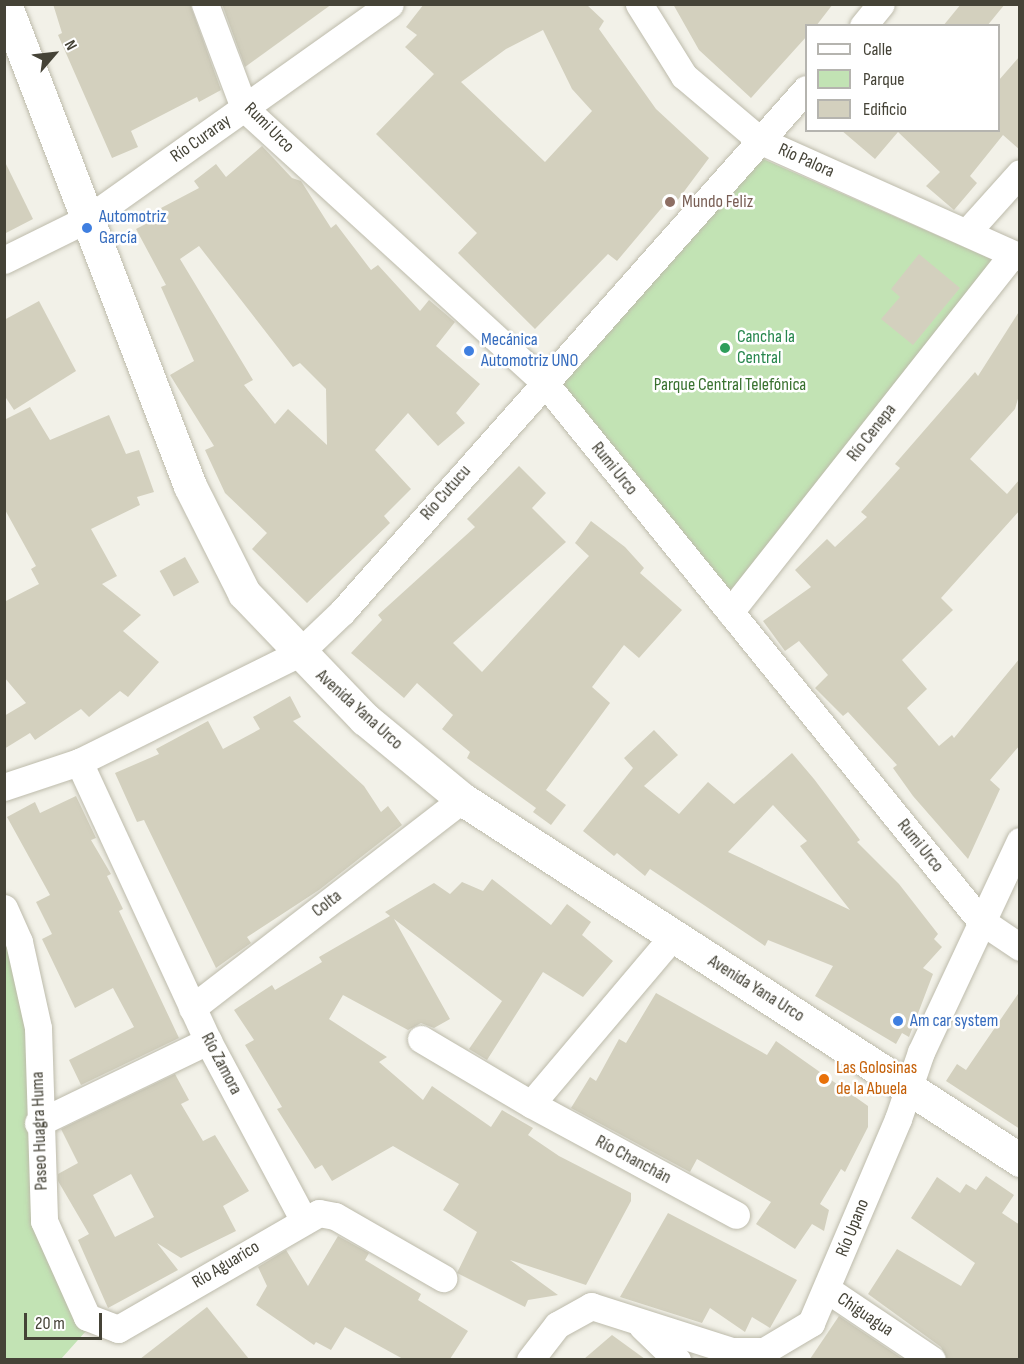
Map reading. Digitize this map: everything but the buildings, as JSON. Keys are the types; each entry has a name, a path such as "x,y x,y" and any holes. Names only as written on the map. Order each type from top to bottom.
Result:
{"street":[{"name":"Avenida Yana Urco","path":"5,4 190,486 244,592 297,654 365,719 462,799 908,1085 1020,1160"},
{"name":"Rumi Urco","path":"205,4 244,108 544,382 980,920 1020,946"},
{"name":"Río Curaray","path":"4,260 89,218 390,4"},
{"name":"Río Palora","path":"639,4 684,76 761,141 1016,256"},
{"path":"864,24 881,4"},
{"name":"Río Cutucu","path":"4,787 79,762 297,654 342,612 544,382 805,91"},
{"path":"967,232 1020,173"},
{"name":"Río Cenepa","path":"730,612 1016,256"},
{"name":"Río Zamora","path":"79,762 208,1041 303,1219"},
{"name":"Colta","path":"192,1008 462,799"},
{"name":"Río Upano","path":"530,1359 557,1325 591,1306 732,1351 764,1351 811,1323 828,1290 908,1085 980,920 1020,841"},
{"name":"Paseo Huagra Huma","path":"4,908 19,942 38,1028 38,1124 44,1221 87,1317 117,1329"},
{"path":"531,1104 673,936"},
{"name":"Río Chanchán","path":"421,1039 531,1104 736,1215"},
{"path":"38,1124 208,1041"},
{"path":"303,1219 319,1213 335,1216 443,1278"},
{"name":"Río Aguarico","path":"117,1329 303,1219"},
{"name":"Chiguagua","path":"828,1290 932,1359"},
{"path":"636,1322 677,1359"}],"green space":[{"name":"Parque Central Telefónica","path":"754,155 1000,263 732,599 553,381"},
{"path":"4,920 34,1029 42,1222 86,1331 61,1359 5,1359"}],"place":[{"name":"Mundo Feliz","path":"670,202"},
{"name":"Automotriz García","path":"87,228"},
{"name":"Cancha la Central","path":"725,348"},
{"name":"Mecánica Automotriz UNO","path":"469,351"},
{"name":"Am car system","path":"898,1021"},
{"name":"Las Golosinas de la Abuela","path":"824,1079"}]}
